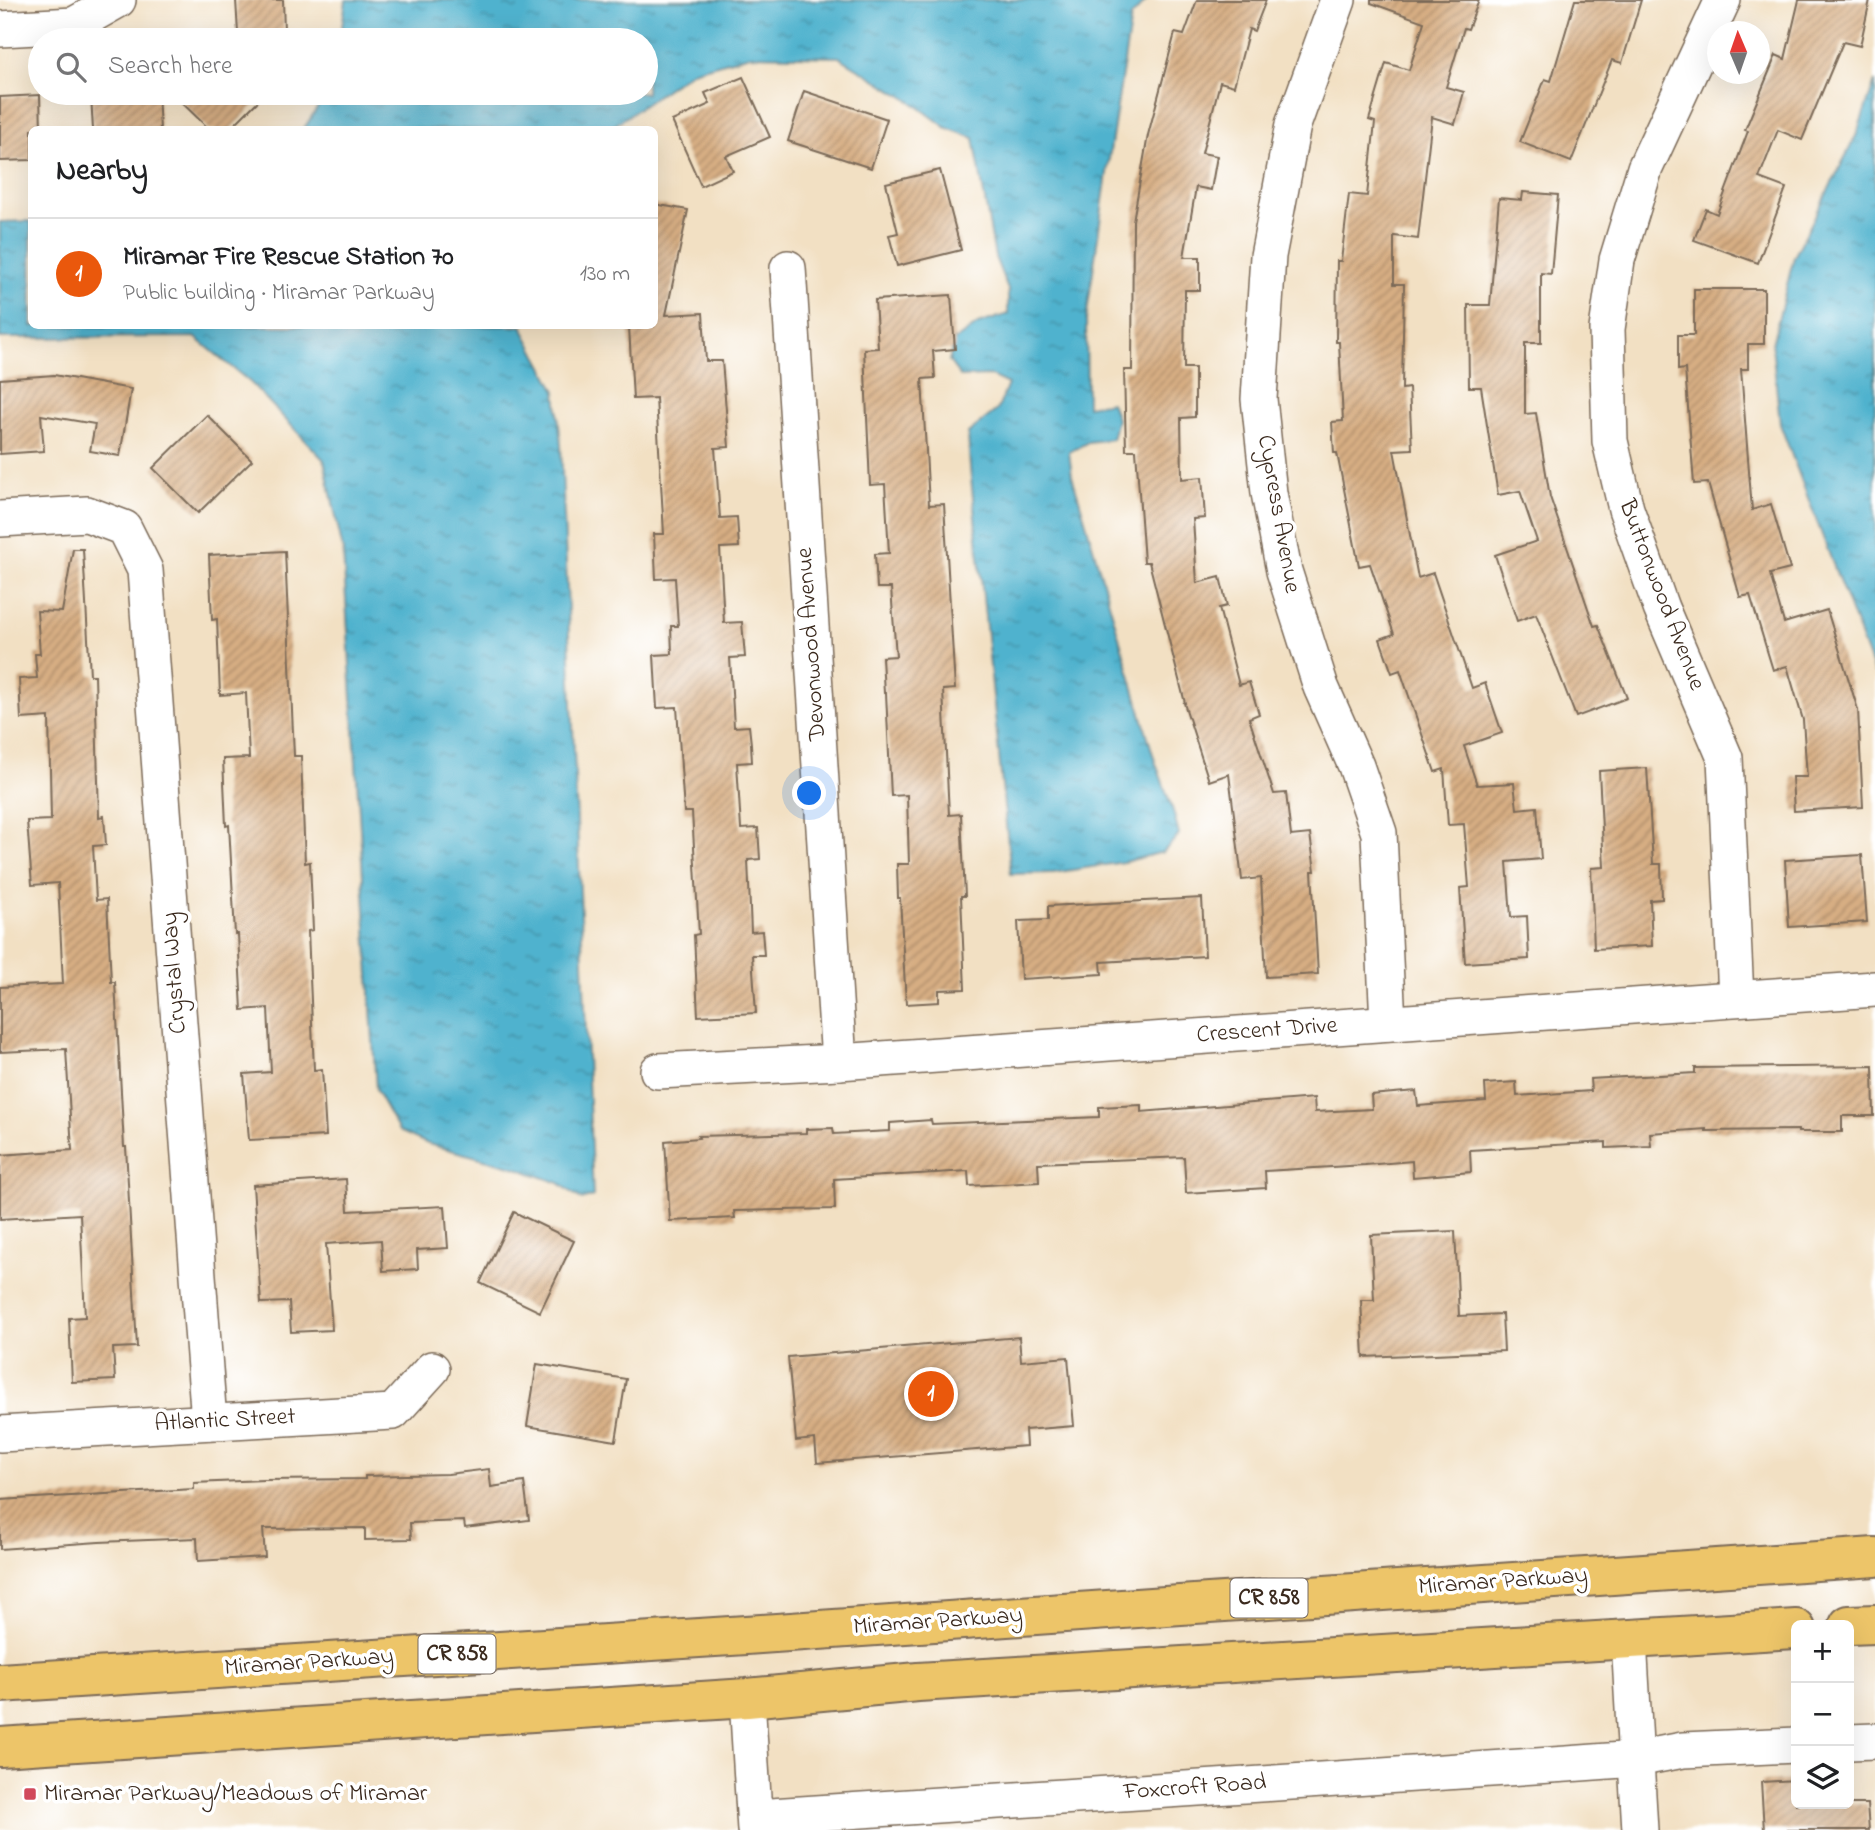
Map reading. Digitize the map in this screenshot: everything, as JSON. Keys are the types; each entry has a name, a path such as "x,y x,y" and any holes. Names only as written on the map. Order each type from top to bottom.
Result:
{"main road":[{"name":"Miramar Parkway","path":"0,1683 746,1635 1875,1557"},
{"path":"1854,1625 1875,1624"},
{"path":"0,1747 747,1698 918,1682 1791,1629"}],"street":[{"path":"0,29 74,25 118,0"},
{"name":"Cypress Avenue","path":"1338,0 1293,125 1268,257 1259,399 1269,493 1284,571 1321,687 1356,766 1379,833 1388,1023"},
{"name":"Buttonwood Avenue","path":"1723,0 1645,168 1617,260 1607,329 1610,441 1626,509 1661,608 1725,758 1736,998"},
{"name":"Devonwood Avenue","path":"788,268 839,1062"},
{"name":"Crystal Way","path":"0,519 88,514 124,527 145,570 209,1422"},
{"name":"Crescent Drive","path":"659,1071 839,1062 1875,989"},
{"name":"Atlantic Street","path":"0,1434 393,1412 432,1369"},
{"path":"1629,1640 1640,1830"},
{"name":"Foxcroft Road","path":"747,1698 755,1823 1636,1759 1683,1750 1791,1745"},
{"path":"1854,1742 1875,1741"}],"water":[{"path":"346,0 1147,0 1131,17 1086,320 1087,406 1111,402 1117,419 1112,439 1088,442 1069,452 1072,476 1179,835 1163,852 1124,862 1053,873 1011,874 968,433 998,409 1008,384 991,376 961,377 949,361 954,341 978,324 1008,314 1008,290 995,257 974,138 947,128 912,102 839,57 750,55 692,71 658,95 658,28 342,28"},
{"path":"1875,81 1875,675 1780,424 1772,344 1794,257 1856,136"},
{"path":"319,105 643,105 613,126 306,126"},
{"path":"28,221 28,329 524,329 556,391 561,446 593,1196 582,1200 559,1183 511,1166 428,1144 399,1131 376,1090 343,551 324,460 251,383 195,337 0,338 0,222"}],"building":[{"path":"236,0 283,0 284,28 238,28"},
{"path":"1197,0 1266,0 1254,31 1249,29 1234,86 1220,82 1202,153 1217,156 1211,190 1196,187 1184,257 1200,257 1200,290 1185,290 1184,368 1195,368 1195,417 1181,418 1182,479 1202,477 1205,518 1193,519 1197,583 1220,577 1227,606 1219,608 1239,685 1249,682 1259,714 1249,718 1274,794 1286,793 1291,836 1310,834 1315,871 1312,871 1318,974 1266,977 1261,878 1242,880 1229,774 1209,781 1184,703 1149,562 1144,562 1136,450 1126,450 1124,370 1132,370 1133,221 1148,135 1175,33 1184,35"},
{"path":"1371,0 1479,0 1468,29 1464,28 1446,87 1464,92 1455,124 1432,117 1418,239 1394,236 1394,284 1404,284 1402,389 1409,388 1412,449 1394,450 1418,578 1433,573 1472,688 1485,683 1502,733 1464,746 1477,785 1514,783 1517,809 1537,807 1541,859 1507,862 1511,917 1527,916 1529,959 1465,963 1460,888 1469,887 1464,824 1448,825 1444,769 1435,772 1400,670 1392,673 1380,639 1394,634 1370,564 1359,566 1337,453 1334,453 1332,422 1343,421 1339,342 1336,342 1337,261 1341,261 1349,194 1367,196 1375,122 1369,120 1386,63 1409,70 1424,22 1371,3"},
{"path":"1575,0 1641,0 1622,63 1612,60 1571,162 1520,142 1545,79 1551,81"},
{"path":"1799,0 1870,0 1860,46 1843,42 1802,140 1778,130 1759,178 1786,188 1758,263 1694,240 1706,209 1717,214 1748,131 1745,130 1764,84 1770,84 1770,70 1776,55 1785,59"},
{"path":"743,77 770,137 726,156 733,171 701,186 672,121 710,104 705,93"},
{"path":"804,91 887,119 871,168 788,141"},
{"path":"28,96 28,105 40,105 41,126 28,126 28,160 0,161 0,97"},
{"path":"92,105 159,105 160,126 93,126"},
{"path":"184,105 254,105 233,126 206,126"},
{"path":"940,170 961,250 897,266 889,235 898,233 886,183"},
{"path":"1523,192 1558,195 1551,274 1541,273 1541,343 1525,343 1525,414 1536,413 1550,497 1594,626 1598,625 1627,698 1576,717 1536,614 1517,621 1495,555 1537,541 1520,491 1498,495 1481,387 1469,387 1468,305 1490,305 1499,198 1522,200"},
{"path":"658,205 688,210 666,315 703,313 706,361 722,361 729,447 715,448 720,518 737,517 739,547 720,548 724,623 742,622 745,657 730,658 734,727 749,726 751,744 752,762 737,763 741,829 758,828 760,859 748,860 751,932 762,931 764,955 752,955 756,1013 698,1016 694,935 699,934 692,812 684,812 677,707 657,708 654,655 672,654 671,626 678,626 675,578 656,579 654,534 664,534 656,398 633,399 629,329 658,329"},
{"path":"1694,289 1764,289 1764,344 1748,344 1748,369 1741,369 1752,510 1771,504 1790,569 1770,574 1784,623 1827,610 1858,710 1863,807 1794,811 1792,777 1807,777 1803,720 1787,666 1773,670 1750,595 1740,597 1708,483 1694,484 1685,369 1678,370 1678,335 1694,335"},
{"path":"951,295 955,349 933,351 935,378 922,379 929,505 944,504 955,689 943,690 949,815 961,814 965,896 961,896 965,989 939,990 939,1002 906,1004 897,864 909,864 907,795 891,796 882,657 896,656 891,588 877,588 875,554 889,553 885,484 870,485 864,349 878,348 875,300"},
{"path":"54,375 131,389 120,456 90,451 95,424 41,415 44,451 0,454 0,379"},
{"path":"207,415 252,460 198,513 153,468"},
{"path":"73,549 83,549 90,675 95,675 99,817 104,816 106,845 93,846 96,900 107,899 111,982 115,982 137,1347 113,1348 115,1380 72,1382 69,1318 85,1317 80,1214 0,1219 0,1155 72,1150 66,1049 0,1052 0,987 63,984 58,883 32,885 27,821 51,820 49,717 21,719 19,679 37,678 35,654 40,654 37,611 62,612"},
{"path":"285,551 294,756 301,756 305,863 310,862 313,930 308,931 314,1070 322,1069 326,1136 249,1140 244,1074 271,1072 268,1008 242,1010 223,759 249,758 246,693 220,695 217,619 212,620 209,555"},
{"path":"1647,768 1653,864 1661,864 1662,899 1650,900 1652,946 1594,949 1591,868 1604,867 1599,771"},
{"path":"1862,855 1867,922 1789,927 1785,860"},
{"path":"1202,898 1205,956 1101,962 1102,974 1021,979 1018,921 1048,920 1048,906"},
{"path":"1873,1066 1874,1116 1842,1116 1842,1132 1706,1129 1650,1133 1651,1146 1606,1148 1606,1142 1470,1150 1471,1172 1413,1177 1412,1161 1265,1171 1266,1188 1186,1193 1184,1157 1038,1163 1039,1182 969,1186 968,1171 834,1179 835,1209 734,1211 735,1218 670,1221 665,1141 699,1138 698,1136 806,1133 806,1129 833,1128 834,1134 890,1131 890,1123 931,1120 932,1124 1099,1117 1099,1107 1141,1105 1141,1112 1314,1098 1315,1112 1372,1109 1371,1095 1416,1091 1418,1106 1486,1101 1485,1084 1516,1082 1517,1096 1591,1091 1590,1079 1695,1073 1695,1068"},
{"path":"346,1179 348,1211 445,1206 448,1248 417,1250 418,1269 383,1271 381,1240 326,1244 332,1330 291,1332 289,1302 261,1303 253,1185"},
{"path":"514,1212 574,1241 540,1312 480,1283"},
{"path":"1455,1231 1459,1316 1502,1314 1504,1351 1364,1357 1361,1300 1374,1300 1371,1235"},
{"path":"1019,1337 1021,1361 1068,1357 1074,1426 1025,1430 1026,1446 817,1463 815,1439 796,1441 788,1357"},
{"path":"537,1364 626,1379 616,1441 527,1426"},
{"path":"489,1469 491,1487 524,1482 529,1520 465,1528 464,1521 410,1523 411,1539 365,1540 365,1528 263,1529 265,1557 198,1561 197,1538 0,1549 0,1500 194,1489 194,1483 365,1479 365,1476 448,1474"},
{"path":"1791,1780 1791,1809 1854,1809 1854,1804 1867,1804 1869,1830 1764,1830 1761,1782"}],"place":[{"name":"Miramar Fire Rescue Station 70","path":"931,1394"},
{"name":"Miramar Parkway/Meadows of Miramar","path":"30,1794"}]}
